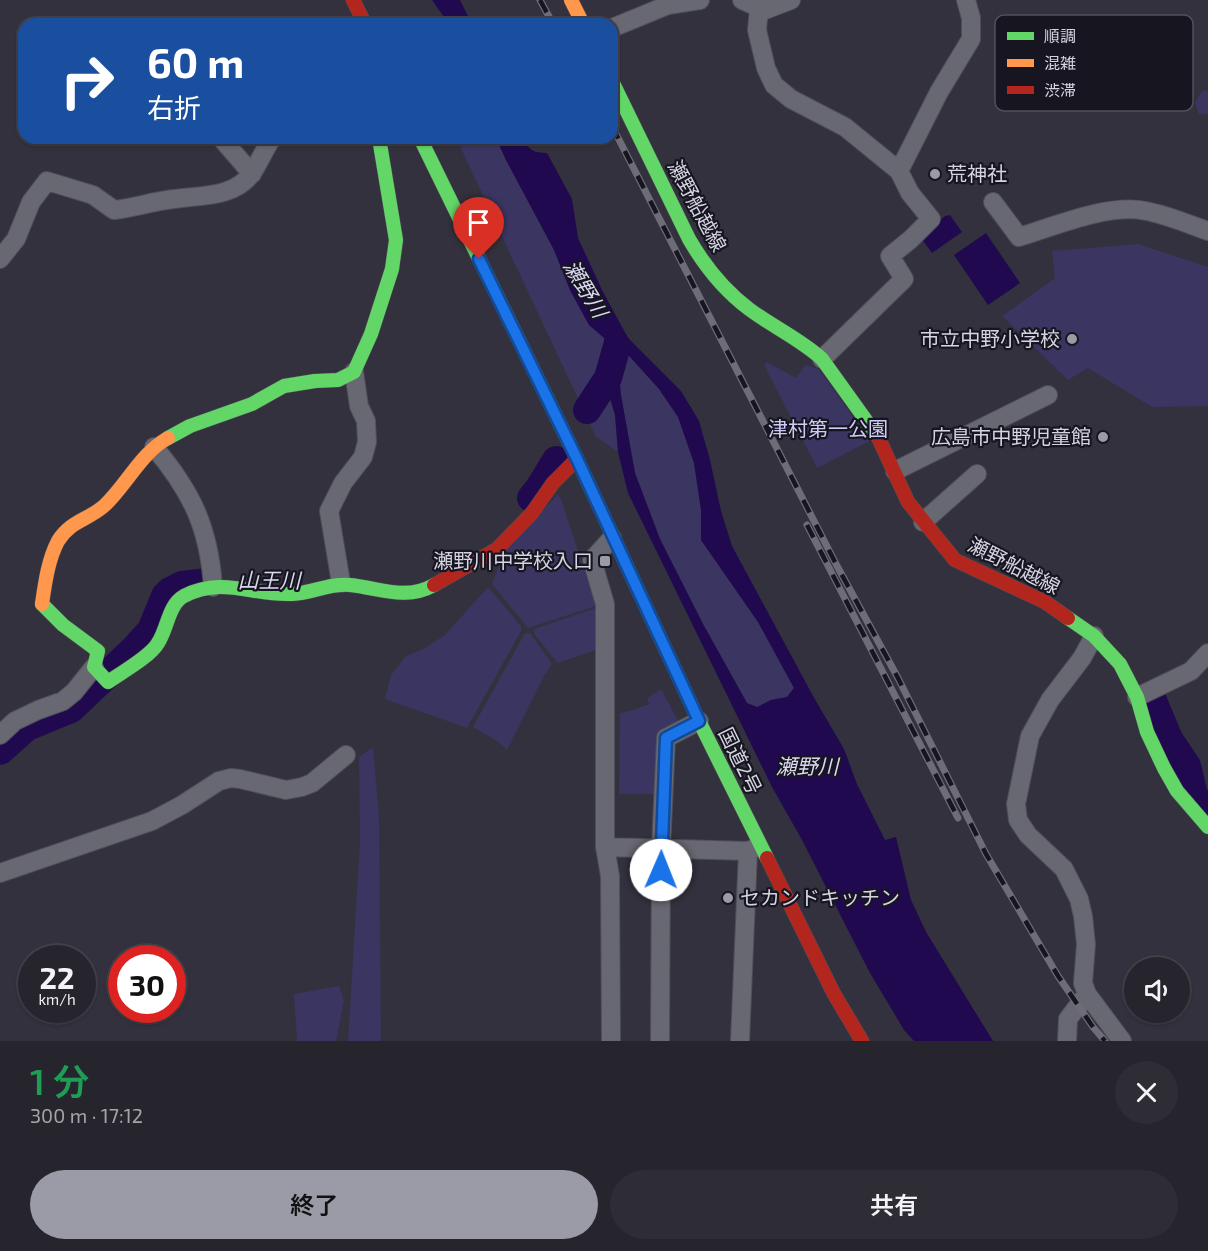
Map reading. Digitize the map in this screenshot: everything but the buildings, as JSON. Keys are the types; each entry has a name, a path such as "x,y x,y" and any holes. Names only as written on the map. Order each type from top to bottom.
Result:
{"main road":[{"path":"353,0 362,18"},
{"path":"571,0 580,18"},
{"name":"瀬野船越線","path":"618,93 689,239 704,264 748,308 822,359 882,443 908,502 955,560 1045,602 1094,636 1120,664 1137,697 1147,732 1164,768 1177,791 1208,827"},
{"path":"380,144 396,240 392,269 370,334 354,372 338,380 284,386 252,404 190,426 154,447 106,504 72,524 64,533 51,556 45,577 42,604 63,625 98,651 94,667 107,681 158,644 176,603 180,599 213,583 272,593 293,594 340,579 399,593 408,594 427,589 497,549 532,513 553,483 577,459"},
{"name":"国道2号","path":"423,144 577,459 699,721 754,848 862,1041"}],"street":[{"path":"742,0 765,10 791,0"},
{"path":"899,171 939,92 971,39 971,18 966,0"},
{"path":"618,26 668,5 693,1"},
{"path":"759,9 758,30 766,68 774,85 791,99 845,127 899,171 910,193 931,219 890,256 904,279 822,359"},
{"path":"226,144 252,174"},
{"path":"0,259 16,239 31,202 47,181 93,195 114,210 171,199 217,195 238,185 252,174 268,144"},
{"path":"993,202 1019,237 1099,214 1126,210 1144,210 1208,231"},
{"path":"340,579 329,511 343,483 363,458 367,442 366,422 359,406 354,372"},
{"path":"895,471 1048,395"},
{"path":"154,447 176,473 198,515 208,541 213,583"},
{"path":"923,522 977,474"},
{"path":"611,1041 610,876 605,847 605,604 592,560 612,538"},
{"path":"1094,636 1083,658 1050,699 1030,736 1016,804 1018,820 1028,836 1064,869 1079,899 1085,928 1083,983 1087,994 1122,1041"},
{"path":"1137,697 1191,671 1208,653"},
{"path":"0,735 15,721 74,693 94,667"},
{"path":"660,1041 661,848 666,738 699,721"},
{"path":"0,873 152,821 219,781 231,778 240,779 286,790 302,787 312,783 346,755"},
{"path":"605,847 754,848 740,1041"},
{"path":"1067,1041 1068,1019 1087,994"}],"green space":[{"path":"1208,90 1208,114 1199,114 1195,102 1202,91"},
{"path":"459,144 499,144 554,250 570,290 589,325 604,337 607,354 603,374 615,415 618,452 596,437"},
{"path":"1138,244 1208,267 1208,406 1152,407 1088,368 1068,380 1002,316 1055,278 1052,251"},
{"path":"621,346 659,389 678,417 694,463 701,510 701,540 758,622 794,688 787,697 771,700 757,707 747,703 703,624 660,539 635,473 621,395 617,358"},
{"name":"津村第一公園","path":"767,362 796,378 805,365 819,369 870,441 817,468 764,365"},
{"path":"558,494 596,606 528,628 492,584 504,553"},
{"path":"488,587 521,626 521,631 467,728 385,699 391,675 405,657 445,635"},
{"path":"596,608 600,623 599,649 558,663 534,634 534,629"},
{"path":"525,633 530,633 552,664 507,750 497,741 473,727"},
{"path":"661,689 680,724 656,794 619,794 620,713 649,704 647,698"},
{"path":"373,747 379,816 381,1041 348,1041 360,842 359,757"},
{"path":"339,986 344,1001 336,1041 297,1041 294,994"}],"water":[{"path":"432,0 460,0 469,18 445,18"},
{"name":"瀬野川","path":"499,144 526,144 532,150 547,153 572,199 578,238 628,338 681,391 699,421 732,546 844,749 857,784 885,840 896,837 911,900 926,932 993,1041 914,1041 904,1030 870,973 802,840 772,787 628,493 618,452 615,415 603,374 607,354 604,338 589,325 570,290 554,250","holes":["621,347 659,389 678,417 694,463 701,510 701,540 758,622 794,688 787,697 771,700 757,707 747,703 703,624 660,539 635,473 621,395 617,358"]},
{"path":"950,215 962,232 932,253 921,238 945,216"},
{"path":"986,233 1020,283 988,305 954,255"}],"waterway":[{"name":"山王川","path":"587,410 608,378 617,346"},
{"name":"山王川","path":"531,498 556,460"},
{"name":"山王川","path":"0,751 27,727 71,709 151,630 165,596 170,591 182,585 208,582"},
{"path":"1152,698 1169,739 1187,766 1194,795 1208,814"}],"railway":[{"path":"540,0 550,18"},
{"path":"618,138 836,564 898,678 986,854 1058,976 1105,1041"},
{"path":"807,525 958,818"}],"traffic: fast":[{"path":"618,93 689,239 708,268 723,286 749,309 805,345 822,359 878,437"},
{"path":"168,438 190,426 252,404 284,386 338,380 354,372 371,334 392,269 396,240 380,144"},
{"path":"423,144 577,459 699,721 767,858"},
{"path":"42,604 63,625 98,651 94,667 108,682 154,648 175,605 184,596 198,590 225,587 292,594 350,585 403,593 424,590 434,585"},
{"path":"1068,618 1094,636 1120,664 1137,697 1147,732 1164,768 1177,791 1208,827"}],"traffic: slow":[{"path":"571,0 580,18"},
{"path":"42,604 49,564 63,534 74,524 105,505 142,460 158,444 168,438"}],"traffic: jam":[{"path":"353,0 362,18"},
{"path":"878,437 908,502 955,560 1045,602 1068,618"},
{"path":"434,585 497,549 532,513 553,483 577,459"},
{"path":"767,858 834,994 862,1041"}],"place":[{"name":"荒神社","path":"935,174"},
{"name":"市立中野小学校","path":"1072,339"},
{"name":"広島市中野児童館","path":"1103,437"},
{"name":"瀬野川中学校入口","path":"605,561"},
{"name":"セカンドキッチン","path":"728,898"}],"route":[{"path":"479,259 577,459 699,721 666,738 661,870"}]}
